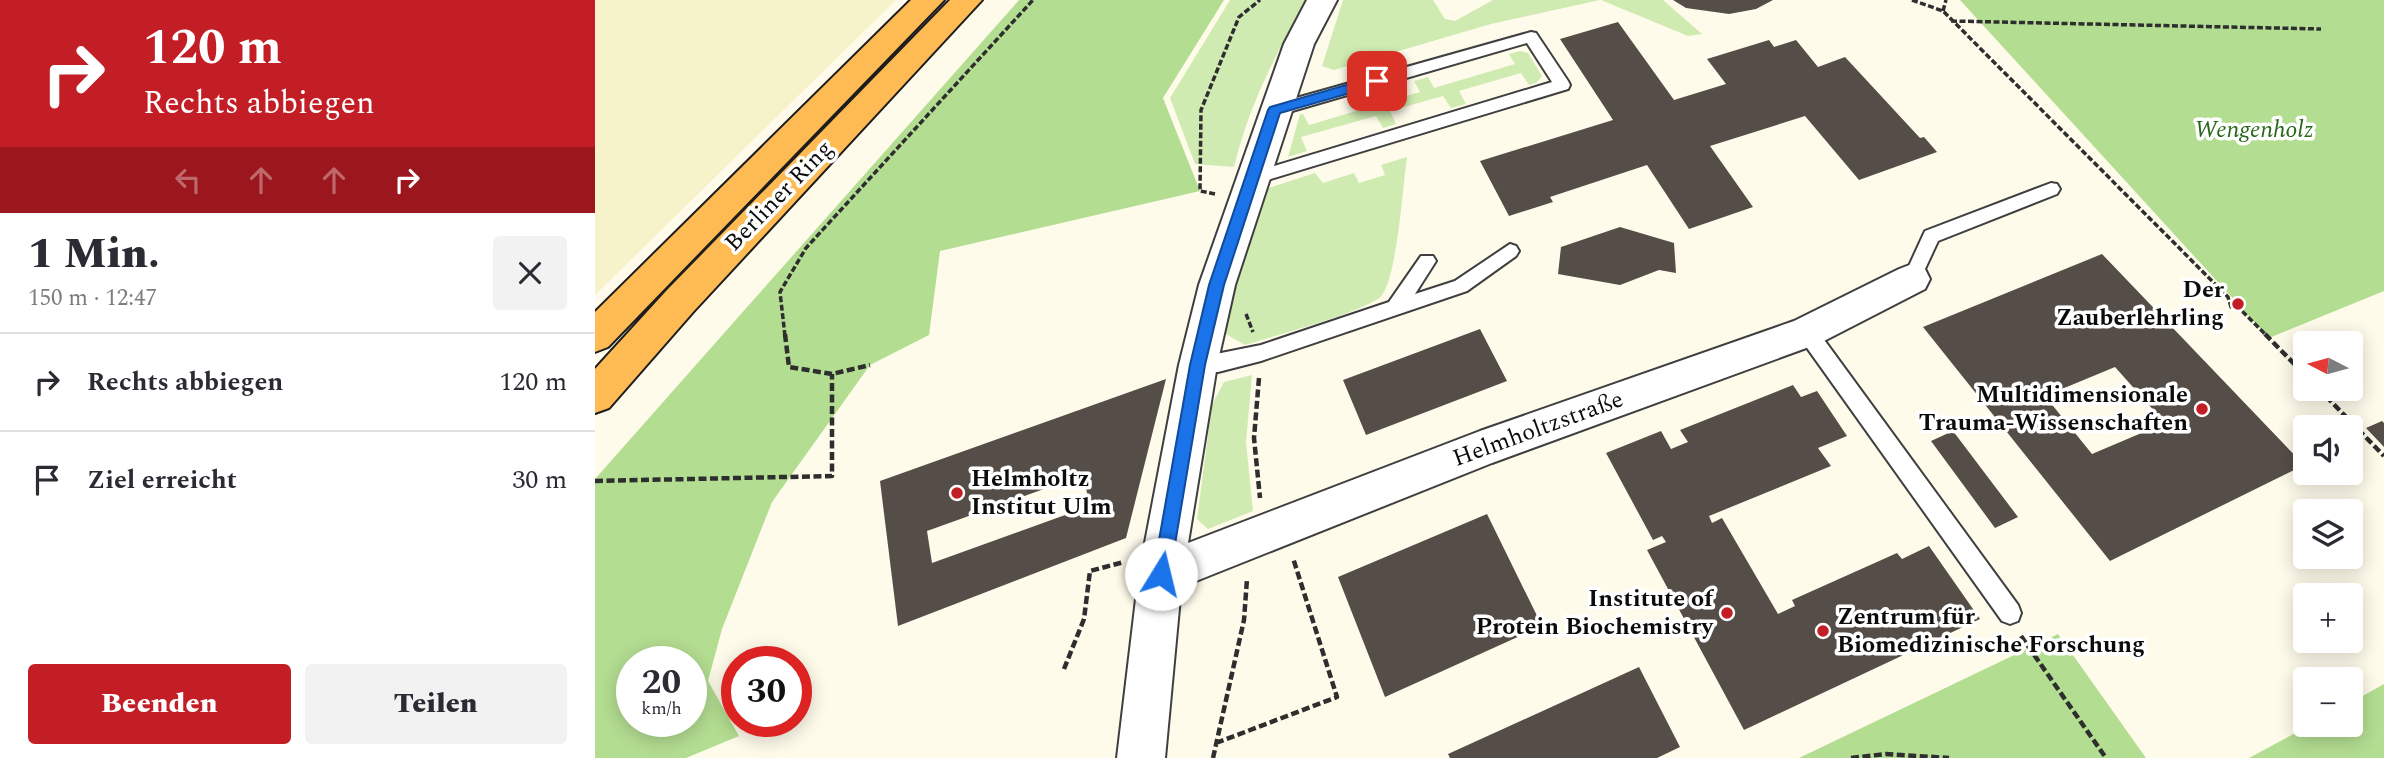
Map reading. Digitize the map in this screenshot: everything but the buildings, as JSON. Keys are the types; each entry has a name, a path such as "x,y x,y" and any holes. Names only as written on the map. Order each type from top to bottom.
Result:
{"highway":[{"name":"Berliner Ring","path":"595,335 929,0"},
{"name":"Berliner Ring","path":"595,396 680,301 967,0"}],"street":[{"path":"1142,758 1163,562 1198,365 1217,285 1251,179 1299,44 1322,0"},
{"name":"Helmholtzstraße","path":"1163,562 1269,533 1480,449 1807,332 1912,279"}],"lane":[{"path":"1251,179 1562,85 1531,37 1275,110"},
{"path":"1912,279 1931,236 2051,189"},
{"path":"1198,365 1218,364 1261,353 1461,286 1510,251"},
{"path":"1395,309 1427,261"},
{"path":"1807,332 2014,622"}],"path":[{"path":"870,365 832,374 789,366 780,292 806,248 1033,0"},
{"path":"1200,191 1201,110 1240,17 1260,0"},
{"path":"1912,0 1943,11 1950,21 2130,197 2228,298 2231,307 2243,312 2293,363"},
{"path":"1943,11 1946,0"},
{"path":"1950,21 2321,29"},
{"path":"595,481 832,476 832,374"},
{"path":"2331,401 2384,456"},
{"path":"1215,743 1337,697 1269,533"},
{"path":"1213,758 1244,620 1248,569 1269,533"},
{"path":"1064,670 1084,619 1090,571 1163,562"},
{"path":"2014,622 2106,758"},
{"path":"1851,758 1887,754 1949,758"}],"shaded area":[{"path":"595,0 896,0 595,295"}],"green space":[{"path":"1019,0 1224,0 1163,98 1200,191 940,251 929,335 870,365 772,502 722,629 708,681 721,704 721,737 737,737 686,758 595,758 595,479"},
{"path":"1230,0 1306,0 1264,81 1247,123 1234,167 1195,164 1170,98"},
{"path":"1343,0 1433,0 1445,19 1455,21 1493,0 1600,0 1491,24 1334,70 1322,66"},
{"path":"1601,0 1663,0 1702,34 1688,36"},
{"name":"Wengenholz","path":"1960,0 2384,0 2384,291 2269,338"},
{"path":"1520,51 1528,53 1542,76 1536,83 1529,85 1521,73 1459,91 1466,104 1451,108 1443,96 1390,111 1396,124 1383,128 1376,116 1301,137 1307,151 1288,157 1300,114 1303,114 1309,125 1420,92 1414,81 1428,77 1434,88 1515,64 1509,54"},
{"path":"1407,157 1392,269 1382,295 1340,316 1245,345 1224,333 1262,190 1315,173 1323,183 1354,173 1359,183 1385,175 1381,165"},
{"path":"1252,375 1246,442 1253,511 1208,529 1197,519 1212,405 1224,382"},
{"path":"2058,634 2146,758 1799,758"},
{"path":"2384,684 2384,758 2249,758 2293,734 2293,737 2363,737 2363,696"}],"place":[{"name":"Der Zauberlehrling","path":"2238,304"},
{"name":"Multidimensionale Trauma-Wissenschaften","path":"2202,409"},
{"name":"Helmholtz Institut Ulm","path":"957,493"},
{"name":"Institute of Protein Biochemistry","path":"1727,613"},
{"name":"Zentrum für Biomedizinische Forschung","path":"1823,631"}],"route":[{"path":"1161,574 1198,365 1217,285 1275,110 1377,81"}]}
